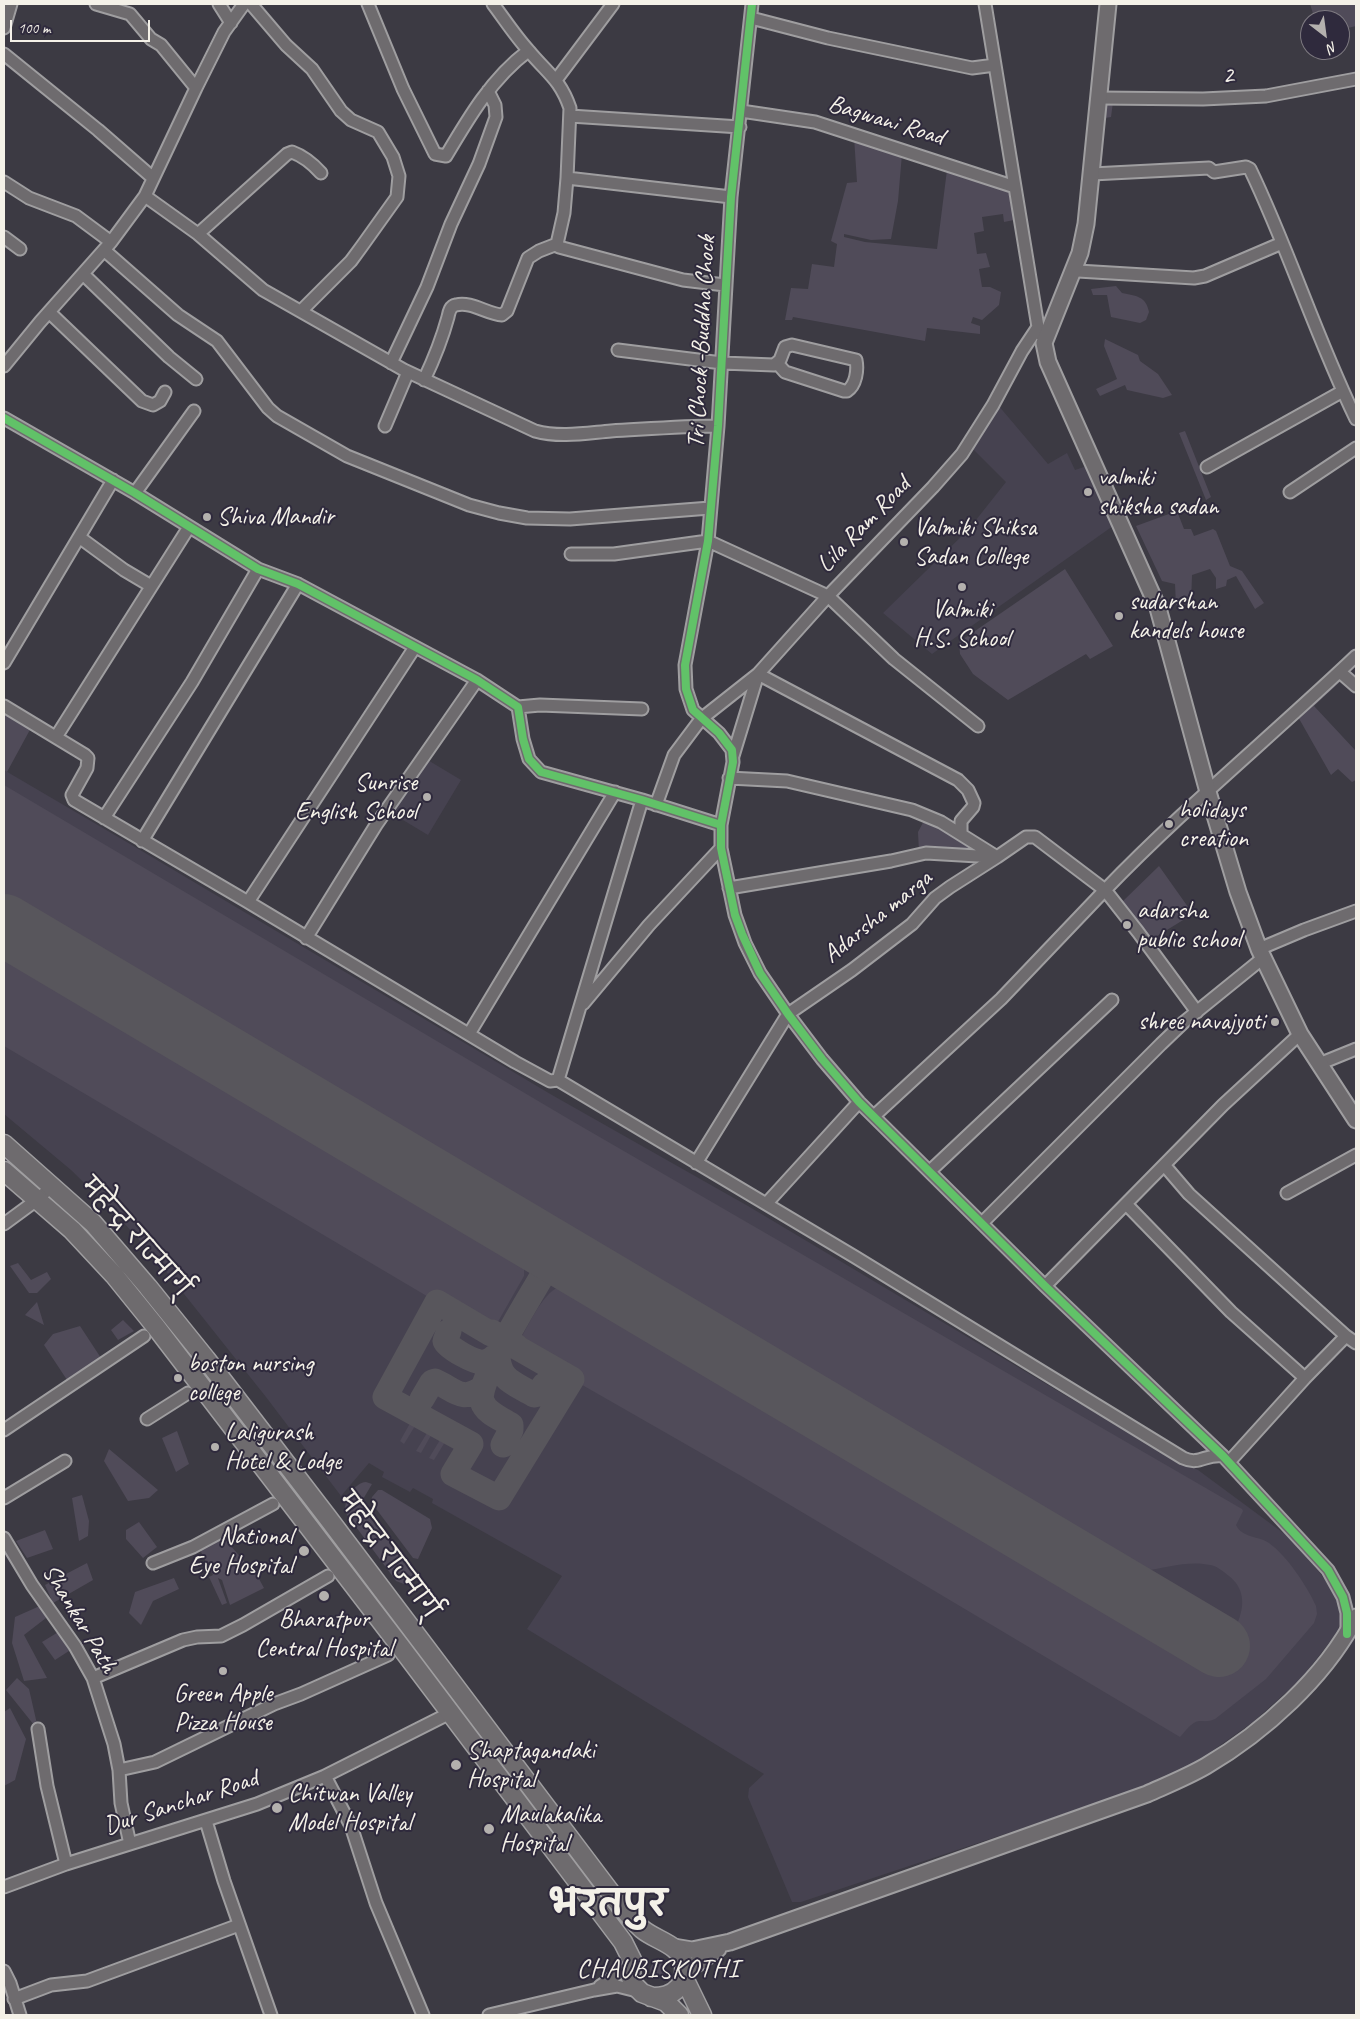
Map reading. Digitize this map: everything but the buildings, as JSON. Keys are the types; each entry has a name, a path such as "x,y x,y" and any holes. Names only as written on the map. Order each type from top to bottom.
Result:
{"highway":[{"name":"महेन्द्र राज्मार्ग्","path":"4,1144 93,1223 124,1259 206,1359 445,1671 614,1898 650,1936 670,1946"},
{"name":"महेन्द्र राज्मार्ग्","path":"4,1171 38,1199 84,1243 114,1275 150,1319 623,1942 631,1963 631,1978 635,1986 646,1995"},
{"path":"631,1963 636,1953 650,1943 670,1946 684,1961 684,1975 702,2015"},
{"path":"646,1995 667,1996 674,1992 684,1975"},
{"path":"646,1995 666,2002 679,2015"}],"main road":[{"path":"1108,4 1086,224 1080,253 1044,343 1048,362 1158,608 1208,792 1238,892 1261,954 1300,1034 1356,1120"},
{"path":"670,1946 692,1950 730,1942 1147,1794 1185,1777 1230,1750 1302,1691 1324,1666 1347,1634 1356,1617"},
{"path":"684,1975 710,1953 730,1942"}],"street":[{"path":"4,28 11,4"},
{"path":"96,4 130,14 134,17 151,39 161,45 196,88"},
{"path":"220,4 231,23"},
{"path":"4,366 107,246 145,196 196,88 231,23 244,4"},
{"path":"251,4 312,70 341,111 351,120 378,132 393,157 399,176 397,197 362,246 351,261 301,311"},
{"path":"368,4 403,89 435,154 446,156 479,102 519,58 528,51"},
{"path":"493,4 528,51 556,80 567,101 570,116 567,178 564,213 557,244"},
{"path":"556,80 613,4"},
{"name":"Tri Chock -Buddha Chock","path":"733,756 728,742 701,719 691,706 685,682 685,665 708,541 718,426 731,196 752,4"},
{"path":"986,4 1038,328 1044,343"},
{"path":"750,18 828,38 972,68 995,65"},
{"path":"4,54 98,130 153,178"},
{"name":"2","path":"1099,98 1203,99 1266,96 1356,79"},
{"path":"391,363 427,287 451,224 479,164 496,117 494,105 488,91"},
{"name":"Bagwani Road","path":"741,112 815,122 1015,187"},
{"path":"570,116 740,127"},
{"path":"198,234 287,154 292,152 298,154 312,163 321,173"},
{"path":"1092,174 1209,168 1214,172 1250,168 1356,419"},
{"path":"567,178 731,196"},
{"path":"4,182 29,198 76,216 178,315 217,341 268,408 277,416 347,456 469,505 527,518 570,519 710,508"},
{"path":"145,196 198,234 263,290 408,372 544,434 682,426 718,426"},
{"path":"4,237 20,249"},
{"path":"1074,269 1078,271 1165,276 1205,276 1282,243"},
{"path":"557,244 566,250 646,271 683,280 725,285"},
{"path":"424,380 442,338 450,309 456,305 470,305 494,315 502,315 507,311 528,258 539,251 557,244"},
{"path":"83,274 169,357 196,379"},
{"path":"49,312 142,400 153,405 160,401 165,392"},
{"name":"Lila Ram Road","path":"1038,328 1022,351 993,406 962,454 927,494 828,596 758,674 733,756 721,825 722,848 735,915 745,943 760,973 822,1059 859,1102 1046,1286 1226,1459 1328,1570 1343,1597 1348,1613 1347,1634"},
{"path":"618,350 722,363 774,365 782,358 786,347 790,345 856,360 854,386 848,391 844,391 785,372 777,363"},
{"path":"385,426 408,372"},
{"path":"1207,467 1343,391"},
{"path":"135,493 194,411"},
{"path":"4,418 135,493 258,569 298,584 477,680 518,707 540,705 642,710"},
{"path":"1290,492 1356,448"},
{"path":"4,663 113,480"},
{"path":"56,737 189,527"},
{"path":"79,537 124,570 151,586"},
{"path":"571,554 614,554 708,541 828,596 894,659 978,726"},
{"path":"104,818 192,682 258,569"},
{"path":"142,841 298,584"},
{"path":"248,902 415,647"},
{"path":"874,1116 1002,1000 1141,852 1356,656"},
{"path":"1340,672 1356,686"},
{"path":"656,804 674,755 701,719 758,674 958,780 968,790 974,803 973,807 961,821 961,834"},
{"path":"306,938 376,825 477,680"},
{"path":"4,706 88,758 87,768 72,795 74,800 550,1081 558,1080 1190,1462 1212,1455 1226,1459 1346,1336"},
{"path":"518,707 523,739 529,759 541,772 656,804 721,825"},
{"path":"729,778 787,781 912,810 941,822 997,857"},
{"path":"470,1034 615,792"},
{"path":"558,1080 642,800"},
{"name":"Adarsha marga","path":"788,1014 852,970 912,924 935,898 1026,837 1035,837 1105,890 1197,1012"},
{"path":"580,1008 649,925 722,848"},
{"path":"729,888 917,854 997,857"},
{"path":"982,1223 1161,1044 1261,954 1304,930 1356,911"},
{"path":"930,1170 1112,1000"},
{"path":"696,1163 788,1014"},
{"path":"1046,1286 1223,1105 1300,1034"},
{"path":"1319,1064 1356,1050"},
{"path":"766,1204 859,1102"},
{"path":"1287,1193 1356,1155"},
{"path":"1165,1166 1189,1194 1356,1343"},
{"path":"4,1224 38,1199 52,1186"},
{"path":"1127,1205 1231,1312 1305,1378"},
{"path":"4,1430 144,1336"},
{"path":"147,1419 188,1393"},
{"path":"4,1498 66,1461"},
{"path":"153,1563 194,1547 273,1504"},
{"name":"Shankar Path","path":"4,1538 32,1585 75,1646 93,1678 114,1744 119,1770 121,1803 130,1844"},
{"path":"93,1678 183,1640 197,1637 221,1636 328,1576"},
{"path":"119,1770 154,1762 274,1704 388,1655"},
{"name":"Dur Sanchar Road","path":"4,1887 66,1864 257,1804 325,1776 450,1713"},
{"path":"38,1729 47,1786 66,1864"},
{"path":"325,1776 352,1826 376,1903 423,2015"},
{"path":"206,1821 239,1925 271,2015"},
{"path":"14,1999 51,1985 87,1981 239,1925"},
{"path":"594,1990 631,1963"},
{"path":"4,1971 20,2015"},
{"path":"489,2015 617,1986 646,1995"}],"shaded area":[{"path":"1310,4 1356,4 1356,26 1350,28 1350,10 1312,10"},
{"path":"1113,102 1111,117 1105,118 1101,171 1099,172 1104,104"},
{"path":"854,137 902,154 898,201 891,239 871,240 844,234 844,237 865,242 937,249 947,170 909,158 908,154 1008,189 1014,220 1004,222 1003,214 982,217 984,231 974,233 977,254 986,253 990,267 979,269 982,287 990,287 1001,292 999,305 982,320 973,317 971,323 980,326 980,334 927,328 925,341 793,317 792,320 785,320 791,288 808,289 812,264 834,267 837,244 831,241 847,183 857,182"},
{"path":"1116,286 1122,293 1143,300 1149,312 1146,320 1140,323 1111,317 1107,295 1093,295 1091,289"},
{"path":"1105,339 1138,355 1140,361 1158,374 1172,395 1163,398 1127,390 1125,385 1100,396 1096,389 1117,379 1104,346"},
{"path":"998,405 1048,464 1067,453 1075,470 1087,466 1113,526 932,654 883,613 968,530 1006,482 971,447"},
{"path":"1185,431 1211,497 1206,500 1179,433"},
{"path":"1177,511 1184,529 1191,529 1194,536 1213,529 1216,531 1230,566 1242,571 1264,603 1255,609 1236,576 1227,580 1226,586 1216,589 1216,578 1210,569 1192,575 1191,604 1176,605 1175,584 1162,581 1136,526"},
{"path":"1065,569 1113,646 1090,659 1086,654 1008,700 973,674 960,654 959,642"},
{"path":"1339,678 1342,680 1314,706 1355,750 1356,780 1352,782 1338,769 1331,775 1297,715"},
{"path":"4,709 32,726 7,772 4,770"},
{"name":"Sunrise English School","path":"426,759 461,780 428,835 393,814"},
{"path":"4,770 552,1095 748,1206 1073,1400 1198,1470 1290,1538 1320,1573 1342,1611 1341,1624 1333,1638 1300,1680 1253,1722 1198,1761 1172,1775 1143,1787 1011,1832 801,1902 792,1902 748,1797 749,1788 764,1774 527,1629 562,1576 432,1503 433,1499 413,1488 410,1492 382,1477 384,1472 369,1463 341,1496 266,1397 157,1260 116,1214 71,1170 4,1114"},
{"path":"4,785 572,1121 1242,1509 1243,1511 1236,1525 1246,1535 1269,1543 1289,1563 1316,1606 1317,1614 1314,1623 1266,1679 1215,1719 1196,1722 1180,1737 743,1477 516,1347 538,1307 549,1293 562,1286 582,1287 1214,1661 1228,1641 1239,1619 1242,1596 1238,1586 1218,1568 1194,1563 1144,1571 4,897"},
{"path":"926,817 986,852 919,852 918,832"},
{"path":"1159,866 1193,914 1149,941 1122,902"},
{"path":"4,945 518,1251 524,1263 524,1276 491,1334 4,1046"},
{"path":"18,1263 31,1280 47,1272 51,1279 37,1293 29,1293 10,1266"},
{"path":"37,1302 44,1325 25,1315"},
{"path":"123,1320 134,1331 118,1340 111,1330"},
{"path":"80,1326 101,1358 69,1383 44,1345 53,1334"},
{"path":"413,1418 418,1421 404,1444 400,1441"},
{"path":"430,1428 434,1430 421,1453 416,1451"},
{"path":"177,1431 189,1464 176,1472 162,1438"},
{"path":"443,1435 448,1437 434,1460 429,1458"},
{"path":"459,1444 465,1447 452,1470 446,1467"},
{"path":"109,1449 158,1490 149,1498 128,1501 104,1461"},
{"path":"366,1482 372,1484 362,1501 362,1505 414,1571 410,1581 404,1584 396,1581 345,1512 348,1497 358,1485"},
{"path":"378,1490 382,1490 430,1519 432,1528 418,1559 413,1558 371,1502 372,1497"},
{"path":"82,1495 89,1521 88,1536 79,1541 72,1498"},
{"path":"139,1522 157,1547 143,1558 126,1539 126,1530"},
{"path":"45,1530 53,1549 27,1558 16,1541"},
{"path":"223,1537 258,1577 264,1588 230,1605 222,1580 218,1578 227,1603 222,1605 209,1577 213,1575 200,1550"},
{"path":"87,1563 93,1580 53,1603 45,1585"},
{"path":"174,1578 179,1589 153,1601 141,1625 129,1613 135,1592"},
{"path":"42,1605 46,1618 24,1635 47,1678 24,1681 12,1643 15,1617"},
{"path":"60,1631 72,1649 55,1660 42,1642"},
{"path":"17,1678 29,1689 37,1724 34,1725 6,1690"},
{"path":"10,1708 26,1739 15,1780 4,1786 4,1712"},
{"path":"655,1962 661,1962 666,1967 664,1976 655,1978 650,1973 650,1967"}],"taxiway":[{"path":"503,1445 511,1430 511,1425 487,1409 482,1401 482,1392 495,1359 542,1276 543,1256 532,1238"},
{"path":"542,1276 552,1268 562,1265 584,1270"},
{"path":"437,1302 572,1379 499,1498 453,1474 471,1444 385,1397 437,1302"},
{"path":"449,1331 445,1341 447,1344 474,1360 483,1362 498,1354 501,1370 508,1380 514,1384 534,1395 539,1394 544,1385"},
{"path":"422,1399 432,1382 435,1381 463,1394 475,1392 482,1388"}],"runway":[{"path":"4,925 1219,1646"}],"cycle path":[{"path":"752,4 731,197 718,426 708,541 685,665 686,689 693,710 719,733 732,750 733,762 721,825 721,848 735,915 760,973 822,1059 859,1102 1045,1286 1223,1456 1328,1570 1343,1597 1347,1613 1347,1634"},
{"path":"4,418 135,493 258,569 298,584 477,680 518,707 523,739 529,759 541,772 642,800 721,825"}],"place":[{"name":"valmiki shiksha sadan","path":"1088,492"},
{"name":"Shiva Mandir","path":"207,517"},
{"name":"Valmiki Shiksa Sadan College","path":"904,542"},
{"name":"Valmiki H.S. School","path":"962,587"},
{"name":"sudarshan kandels house","path":"1119,616"},
{"name":"Sunrise English School","path":"427,797"},
{"name":"holidays creation","path":"1169,824"},
{"name":"adarsha public school","path":"1127,925"},
{"name":"shree navajyoti","path":"1275,1022"},
{"name":"boston nursing college","path":"178,1378"},
{"name":"Laligurash Hotel & Lodge","path":"215,1447"},
{"name":"National Eye Hospital","path":"304,1551"},
{"name":"Bharatpur Central Hospital","path":"324,1596"},
{"name":"Green Apple Pizza House","path":"223,1671"},
{"name":"Shaptagandaki Hospital","path":"456,1765"},
{"name":"Chitwan Valley Model Hospital","path":"277,1808"},
{"name":"Maulakalika Hospital","path":"489,1829"}],"district":[{"name":"भरतपुर","path":"608,1906"},
{"name":"CHAUBISKOTHI","path":"658,1970"}]}
